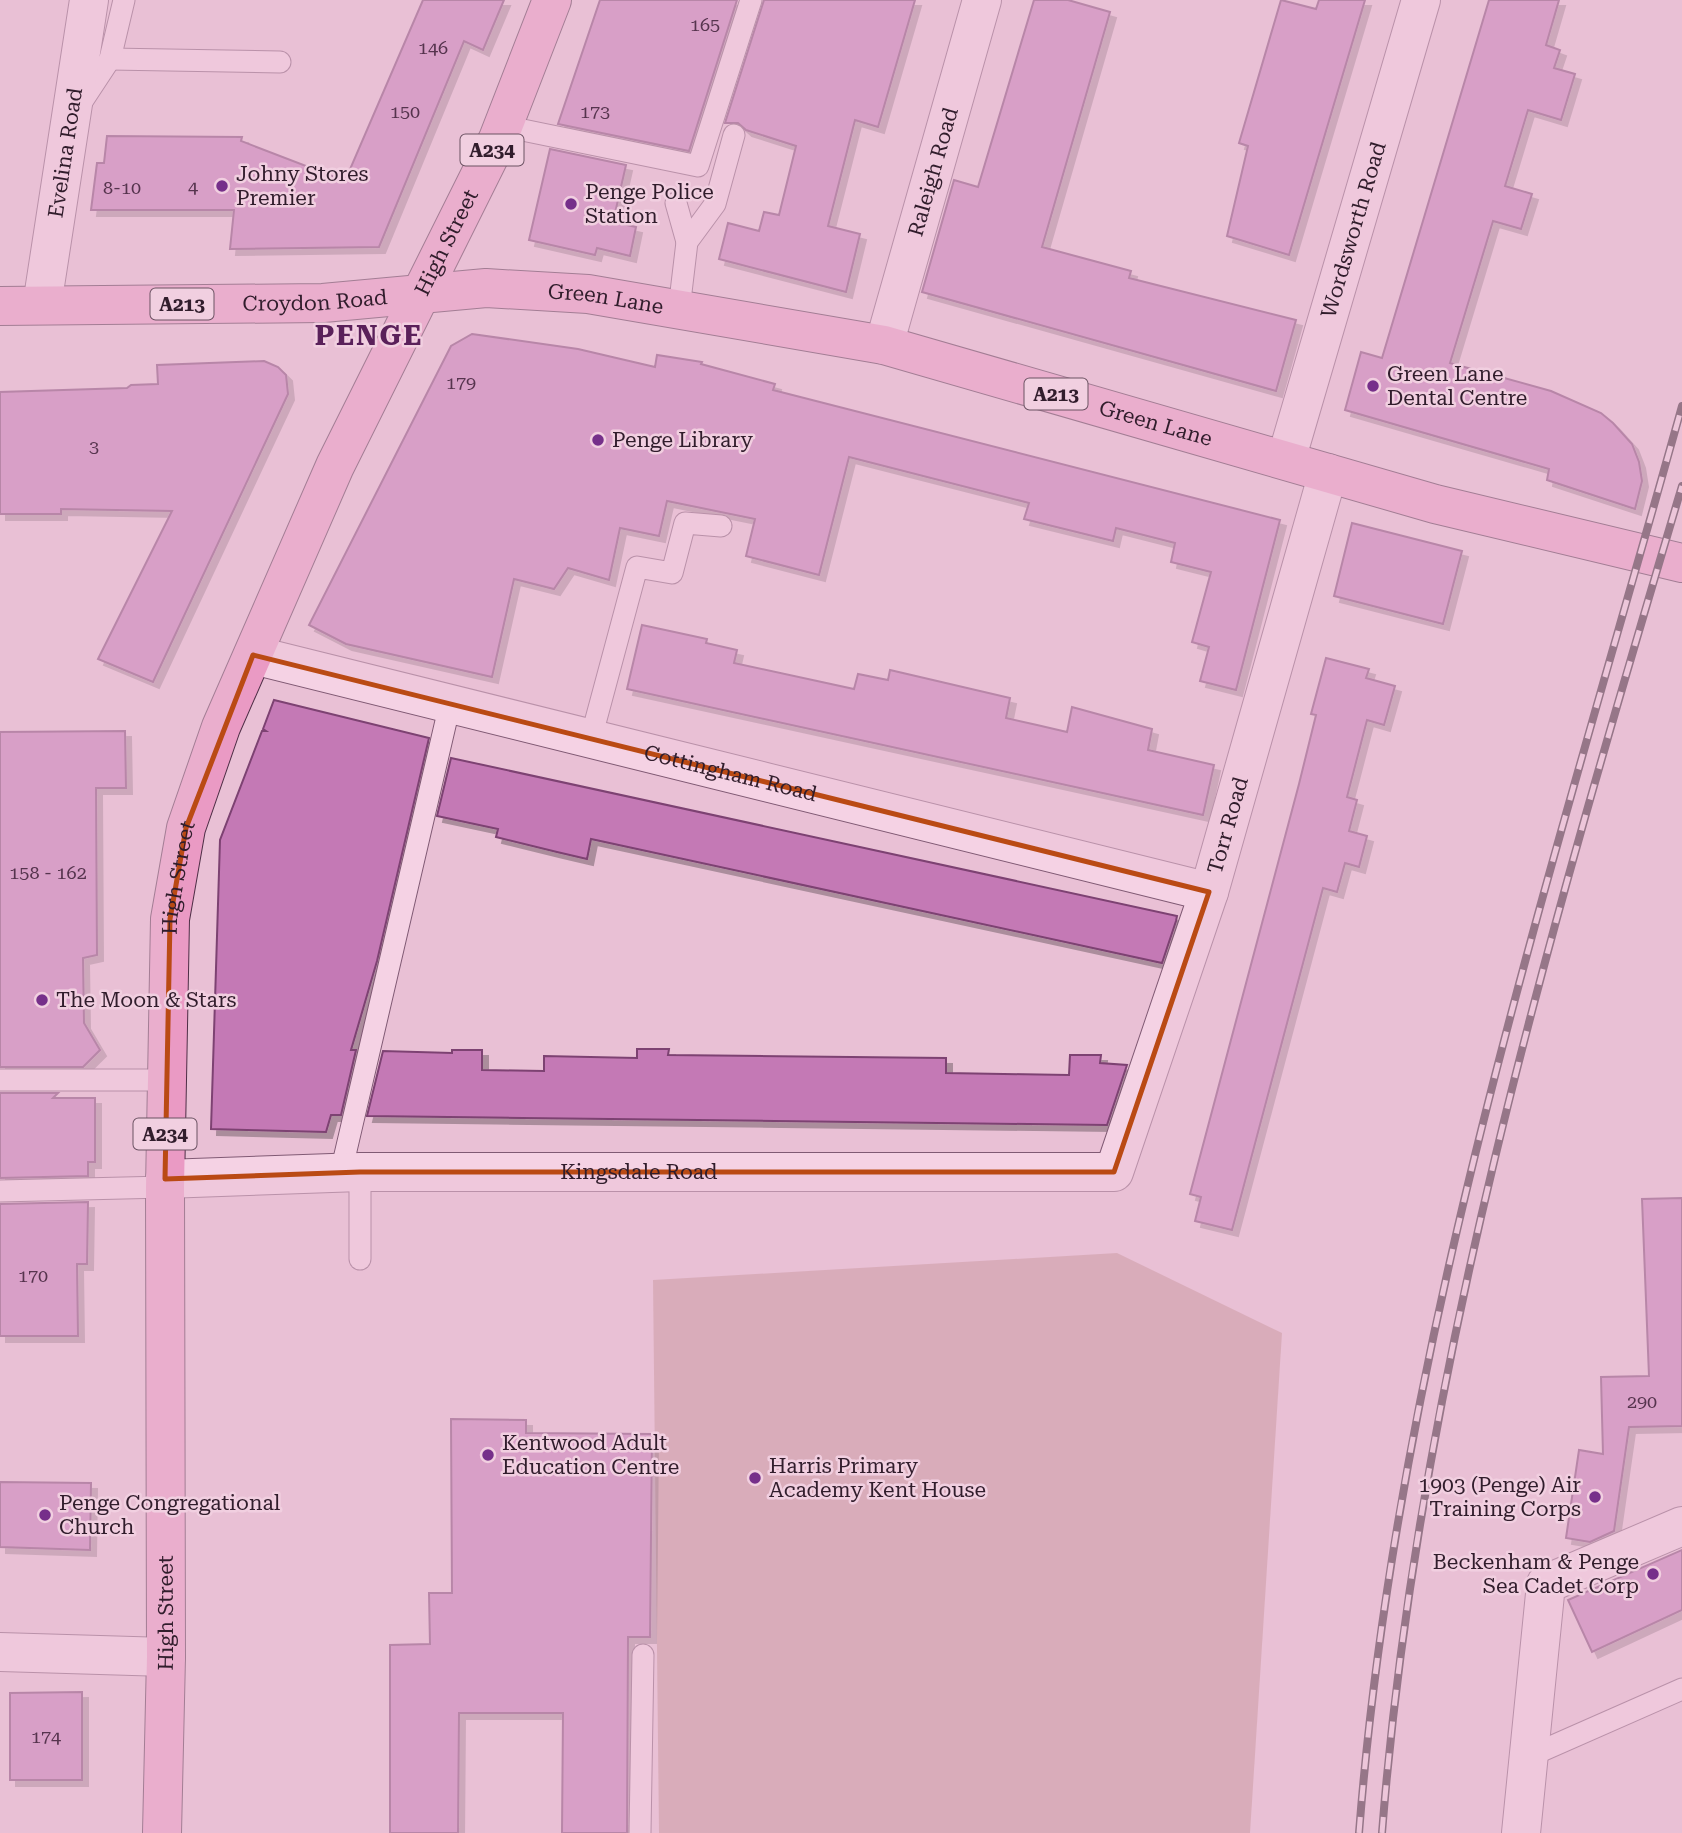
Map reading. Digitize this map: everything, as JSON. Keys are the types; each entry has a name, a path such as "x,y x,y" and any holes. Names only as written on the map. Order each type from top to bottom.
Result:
{"main road":[{"name":"High Street","path":"162,1833 166,1657 166,1080 170,919 186,828 221,727 335,466 503,126 552,0"},
{"name":"Green Lane","path":"420,295 486,288 587,293 884,345 1435,504 1682,563"},
{"name":"Croydon Road","path":"0,306 323,303 420,295"}],"street":[{"name":"Evelina Road","path":"42,305 68,122 89,0"},
{"name":"Raleigh Road","path":"884,345 982,0"},
{"name":"Wordsworth Road","path":"1286,460 1421,0"},
{"name":"Torr Road","path":"1114,1172 1209,892 1328,473"},
{"name":"Cottingham Road","path":"253,655 1209,892"},
{"name":"Kingsdale Road","path":"165,1183 351,1172 1114,1172"},
{"path":"1521,1833 1546,1584 1682,1526"},
{"path":"0,1652 166,1657"}],"lane":[{"path":"68,122 110,59 124,0"},
{"path":"503,126 698,166 751,0"},
{"path":"110,59 280,62"},
{"path":"687,242 715,204 735,169 733,135"},
{"path":"676,203 687,242 679,309"},
{"path":"591,738 637,567 672,573 685,523 721,526"},
{"path":"360,1259 351,1172 450,704"},
{"path":"0,1080 166,1080"},
{"path":"0,1191 165,1183"},
{"path":"640,1833 643,1654"},
{"path":"1530,1756 1682,1689"}],"highlighted area":[{"path":"253,655 1209,892 1114,1172 360,1172 165,1179 170,919 186,828"}],"shaded area":[{"path":"1117,1253 1282,1333 1250,1833 659,1833 653,1280"}],"building":[{"path":"423,0 504,0 483,50 464,41 379,247 230,249 234,210 91,210 97,163 104,163 107,136 242,137 241,141 345,181"},
{"path":"600,0 737,0 689,151 558,124"},
{"path":"764,0 915,0 878,127 855,120 828,226 860,234 846,292 719,259 728,223 759,231 764,212 779,215 796,146 746,130 738,123 725,123"},
{"path":"1034,0 1068,0 1110,12 1042,247 1131,271 1129,278 1296,320 1276,391 922,292 954,180 978,187"},
{"path":"1281,0 1316,9 1319,0 1365,0 1289,255 1227,236 1248,146 1239,143"},
{"path":"1489,0 1559,0 1546,45 1560,50 1554,68 1575,74 1561,120 1528,110 1505,186 1532,194 1521,229 1493,221 1450,363 1551,391 1601,413 1632,444 1639,462 1642,481 1635,509 1547,480 1549,469 1345,410 1361,352 1382,358"},
{"name":"Penge Police Station","path":"550,149 626,165 613,222 636,227 630,256 597,248 595,255 529,240"},
{"path":"472,334 578,349 655,367 657,355 702,362 701,364 775,384 773,390 1280,520 1236,690 1200,681 1209,647 1192,642 1211,572 1171,562 1175,543 1116,528 1113,541 1024,519 1029,503 849,457 819,575 746,556 755,519 667,501 659,536 620,528 609,580 568,568 554,589 514,579 492,677 346,644 309,625 451,346"},
{"path":"264,361 278,367 286,375 288,394 153,682 98,659 172,511 61,509 61,514 0,514 0,392 127,388 131,385 158,384 157,365"},
{"path":"1352,523 1462,551 1443,624 1334,596"},
{"path":"642,625 707,639 706,643 737,650 734,663 854,689 858,674 888,680 890,670 1010,698 1006,718 1067,732 1072,707 1152,729 1148,750 1214,765 1203,815 627,689"},
{"path":"1326,658 1369,669 1366,678 1395,686 1384,725 1367,720 1347,797 1357,800 1349,831 1367,836 1359,867 1345,863 1337,892 1323,888 1232,1230 1195,1221 1201,1197 1190,1194 1299,784 1316,715 1311,714"},
{"path":"274,700 429,738 377,961 351,1050 356,1050 341,1115 331,1115 326,1132 211,1129 220,840 262,731 266,731 263,729"},
{"path":"125,731 126,788 96,788 97,955 83,958 84,1023 100,1050 83,1067 0,1067 0,732"},
{"path":"451,758 1177,916 1176,921 1162,963 591,839 587,859 496,837 498,829 437,816"},
{"path":"637,1049 669,1049 668,1055 946,1058 946,1073 1069,1075 1070,1055 1101,1055 1100,1063 1127,1065 1107,1125 367,1116 383,1051 452,1053 452,1050 482,1050 482,1070 544,1071 544,1056 637,1058"},
{"path":"0,1093 58,1093 53,1098 95,1098 95,1162 88,1162 88,1176 0,1178"},
{"path":"1682,1198 1682,1426 1629,1427 1614,1531 1590,1542 1566,1538 1579,1450 1603,1454 1601,1377 1649,1376 1642,1199"},
{"path":"88,1202 87,1264 77,1264 78,1336 0,1336 0,1204"},
{"path":"451,1419 526,1420 526,1433 652,1434 650,1637 628,1637 627,1833 562,1833 563,1713 459,1713 458,1833 390,1833 390,1645 430,1644 429,1593 452,1593"},
{"name":"Penge Congregational Church","path":"0,1482 91,1483 90,1550 0,1547"},
{"name":"Beckenham & Penge Sea Cadet Corp","path":"1682,1550 1682,1610 1592,1652 1568,1600"},
{"path":"82,1692 82,1780 10,1780 10,1693"}],"railway":[{"path":"1359,1833 1378,1651 1407,1470 1443,1291 1532,935 1682,406"},
{"path":"1382,1833 1400,1661 1426,1490 1458,1320 1496,1152 1539,984 1682,486"}],"place":[{"name":"Johny Stores Premier","path":"222,186"},
{"name":"Penge Police Station","path":"571,204"},
{"name":"Green Lane Dental Centre","path":"1373,386"},
{"name":"Penge Library","path":"598,440"},
{"name":"The Moon & Stars","path":"42,1000"},
{"name":"Kentwood Adult Education Centre","path":"488,1455"},
{"name":"Harris Primary Academy Kent House","path":"755,1478"},
{"name":"1903 (Penge) Air Training Corps","path":"1595,1497"},
{"name":"Penge Congregational Church","path":"45,1515"},
{"name":"Beckenham & Penge Sea Cadet Corp","path":"1653,1574"}],"district":[{"name":"PENGE","path":"369,335"}]}
